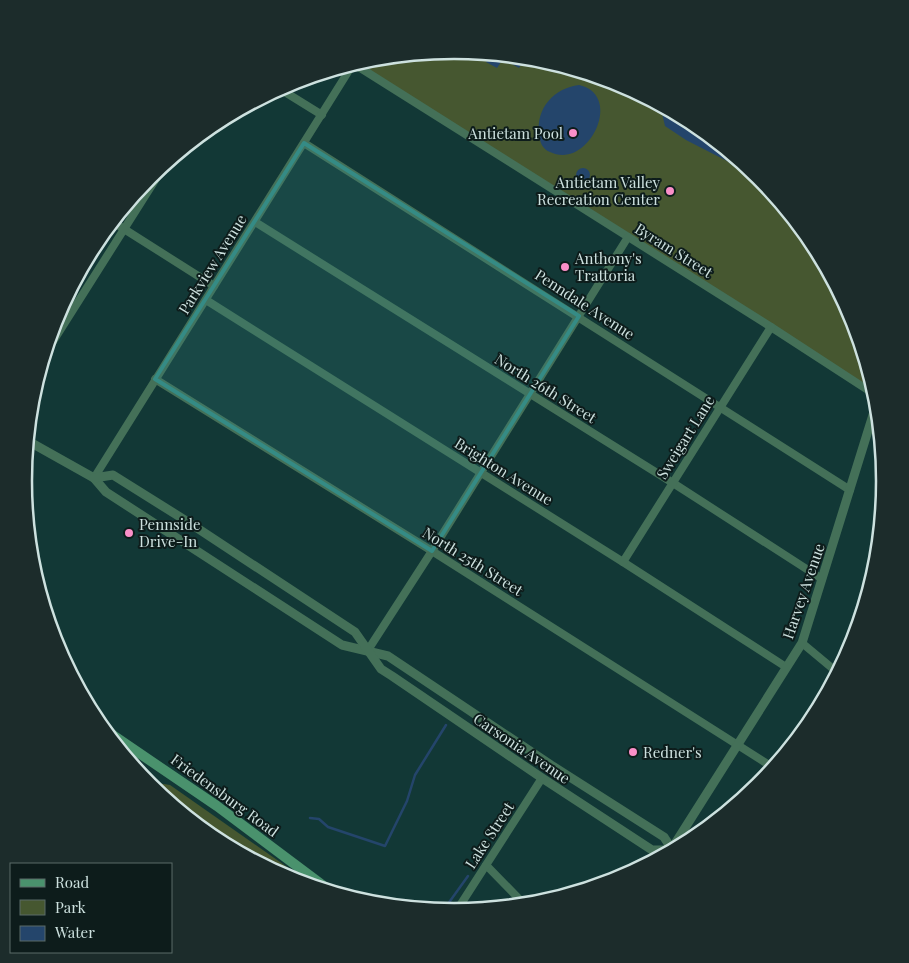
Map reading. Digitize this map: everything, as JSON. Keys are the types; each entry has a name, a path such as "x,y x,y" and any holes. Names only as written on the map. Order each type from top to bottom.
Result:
{"main road":[{"name":"Friedensburg Road","path":"123,742 225,812 315,879"}],"street":[{"name":"Byram Street","path":"363,70 866,389"},
{"name":"Parkview Avenue","path":"94,478 348,73"},
{"path":"288,94 322,115"},
{"name":"Penndale Avenue","path":"304,143 850,490"},
{"path":"63,326 148,192"},
{"name":"North 26th Street","path":"255,222 822,580"},
{"path":"119,226 214,286"},
{"path":"368,650 628,237"},
{"name":"Brighton Avenue","path":"206,300 623,562 786,667"},
{"name":"Sweigart Lane","path":"623,562 771,327"},
{"name":"North 25th Street","path":"155,379 432,551 768,764"},
{"name":"Harvey Avenue","path":"679,839 736,745 802,643 872,419"},
{"name":"Carsonia Avenue","path":"34,444 94,478 106,492 342,645 388,656 551,765 664,837 669,845"},
{"name":"Carsonia Avenue","path":"94,478 112,475 188,522 355,632 381,669 652,850 660,850"},
{"path":"802,643 833,669"},
{"name":"Lake Street","path":"461,904 542,778"},
{"path":"486,865 519,898"}],"highlighted area":[{"path":"304,143 579,316 432,551 155,379"}],"green space":[{"path":"427,60 482,60 510,63 564,74 590,82 641,103 666,116 733,164 772,203 789,225 820,270 833,295 854,346 866,389 363,70"},
{"path":"159,783 170,785 292,871 243,847 220,832 176,799"}],"water":[{"path":"487,61 501,62 497,68 486,62"},
{"path":"510,63 521,65 519,68"},
{"path":"579,85 593,92 599,102 600,116 596,129 588,142 577,151 564,155 550,152 545,149 540,140 540,116 548,101 555,95 562,90"},
{"path":"662,114 689,131 736,167 686,140 665,126"},
{"path":"580,168 586,168 590,175 586,182 580,182 576,178 576,172"}],"waterway":[{"path":"310,818 319,819 328,827 385,846 407,801 415,775 446,725"},
{"path":"448,904 468,876"}],"place":[{"name":"Antietam Pool","path":"573,133"},
{"name":"Antietam Valley Recreation Center","path":"670,191"},
{"name":"Anthony's Trattoria","path":"565,267"},
{"name":"Pennside Drive-In","path":"129,533"},
{"name":"Redner's","path":"633,752"}]}
